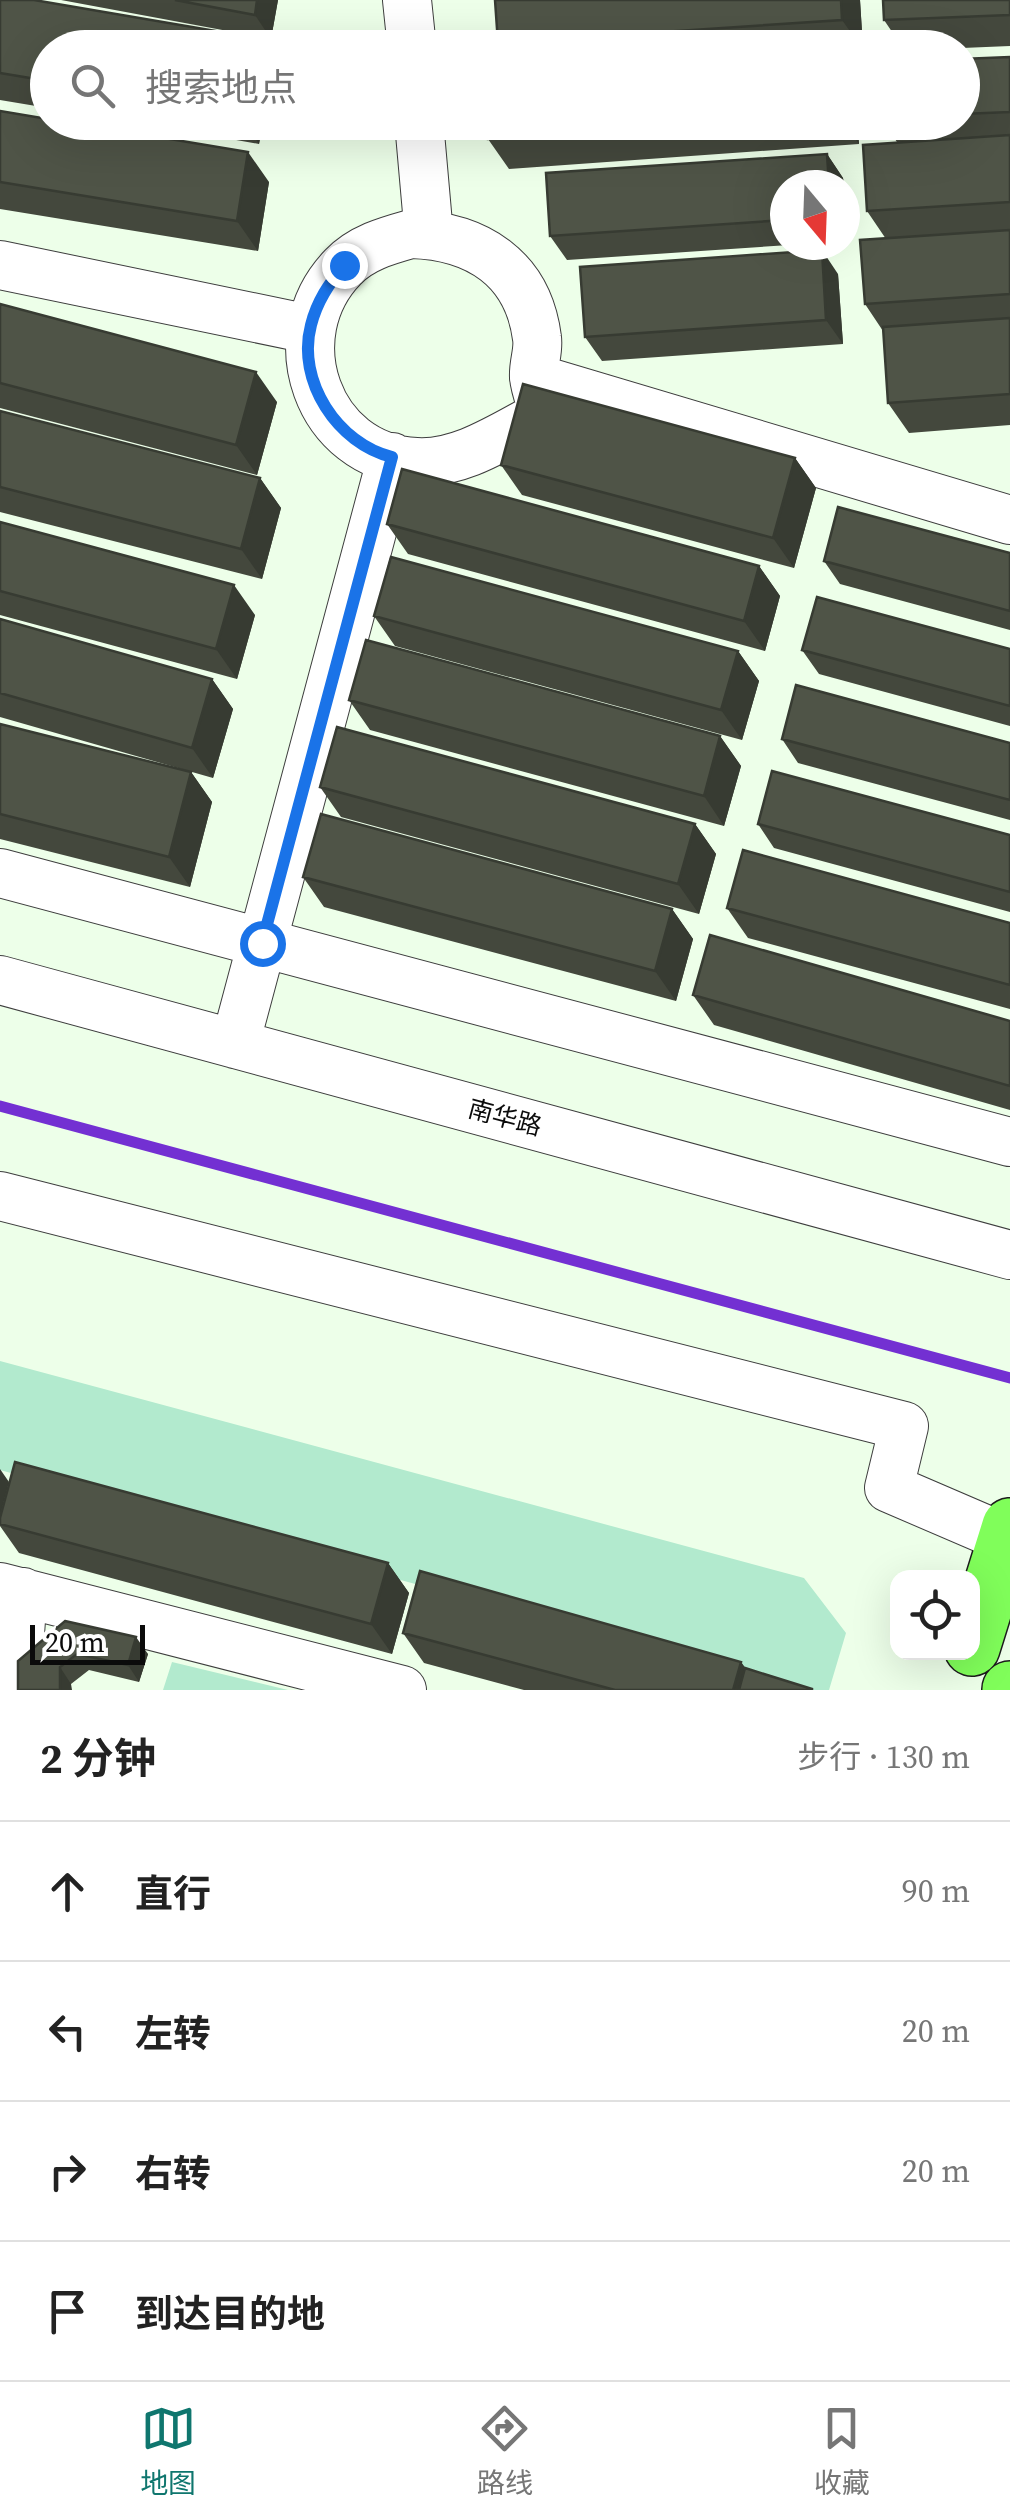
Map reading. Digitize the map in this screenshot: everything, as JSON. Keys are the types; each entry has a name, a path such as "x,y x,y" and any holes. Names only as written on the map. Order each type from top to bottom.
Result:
{"main road":[{"path":"980,1625 1009,1535"},
{"path":"960,1690 969,1660"}],"street":[{"path":"407,0 410,30"},
{"path":"420,140 429,235"},
{"path":"411,234 448,236 482,250 511,274 530,305 538,341 534,378 544,414 454,458 416,462 378,453 345,432 321,401 310,366 310,329 322,294 344,265 375,244 411,234"},
{"path":"0,265 310,329"},
{"path":"534,378 1010,520"},
{"path":"235,1044 392,457"},
{"path":"0,873 1010,1142"},
{"name":"南华路","path":"0,980 1010,1255"},
{"path":"0,1196 904,1426 889,1488 1009,1535"},
{"path":"16,1690 11,1590 402,1690"}],"green space":[{"path":"0,1361 804,1578 846,1633 829,1690 802,1690 0,1470"},
{"path":"172,1662 288,1690 163,1690"}],"building":[{"path":"0,0 34,0 210,30 30,30 30,78 0,73"},
{"path":"175,0 257,0 255,15"},
{"path":"495,0 841,0 842,20 692,30 497,30"},
{"path":"883,0 1010,0 1010,15 884,20"},
{"path":"1010,57 1010,112 980,113 980,58"},
{"path":"0,111 30,116 30,140 176,140 248,152 237,221 0,182"},
{"path":"1010,135 1010,202 867,211 863,145"},
{"path":"827,154 828,170 770,170 770,221 550,236 546,173"},
{"path":"1010,230 1010,294 865,304 860,240"},
{"path":"770,254 770,260 823,260 826,320 585,337 580,267"},
{"path":"0,304 256,372 236,445 0,383"},
{"path":"1010,318 1010,394 888,403 883,327"},
{"path":"523,384 795,458 773,538 501,465"},
{"path":"0,411 260,478 241,549 0,487"},
{"path":"402,469 759,566 744,621 387,524"},
{"path":"838,507 1010,553 1010,611 824,561"},
{"path":"0,522 234,585 216,649 0,591"},
{"path":"391,557 738,651 721,710 374,616"},
{"path":"817,597 1010,649 1010,706 802,650"},
{"path":"0,619 212,679 192,748 0,693"},
{"path":"366,640 720,736 704,796 349,700"},
{"path":"796,685 1010,743 1010,800 782,739"},
{"path":"0,724 191,772 169,857 0,814"},
{"path":"337,727 695,824 678,884 320,787"},
{"path":"772,771 1010,835 1010,892 758,824"},
{"path":"321,814 672,909 655,971 303,877"},
{"path":"743,850 1010,923 1010,985 727,908"},
{"path":"710,935 1010,1021 1010,1086 693,995"},
{"path":"15,1462 388,1563 371,1624 0,1524"},
{"path":"420,1571 741,1662 733,1690 615,1690 403,1633"},
{"path":"65,1621 136,1637 128,1665 77,1654 60,1667 60,1690 18,1690 18,1661"},
{"path":"745,1668 812,1689 812,1690 739,1690"}],"waterway":[{"path":"0,1106 1010,1378"}],"route":[{"path":"262,943 392,457 378,453 345,432 321,401 310,366 310,329 322,294 344,265"}]}
